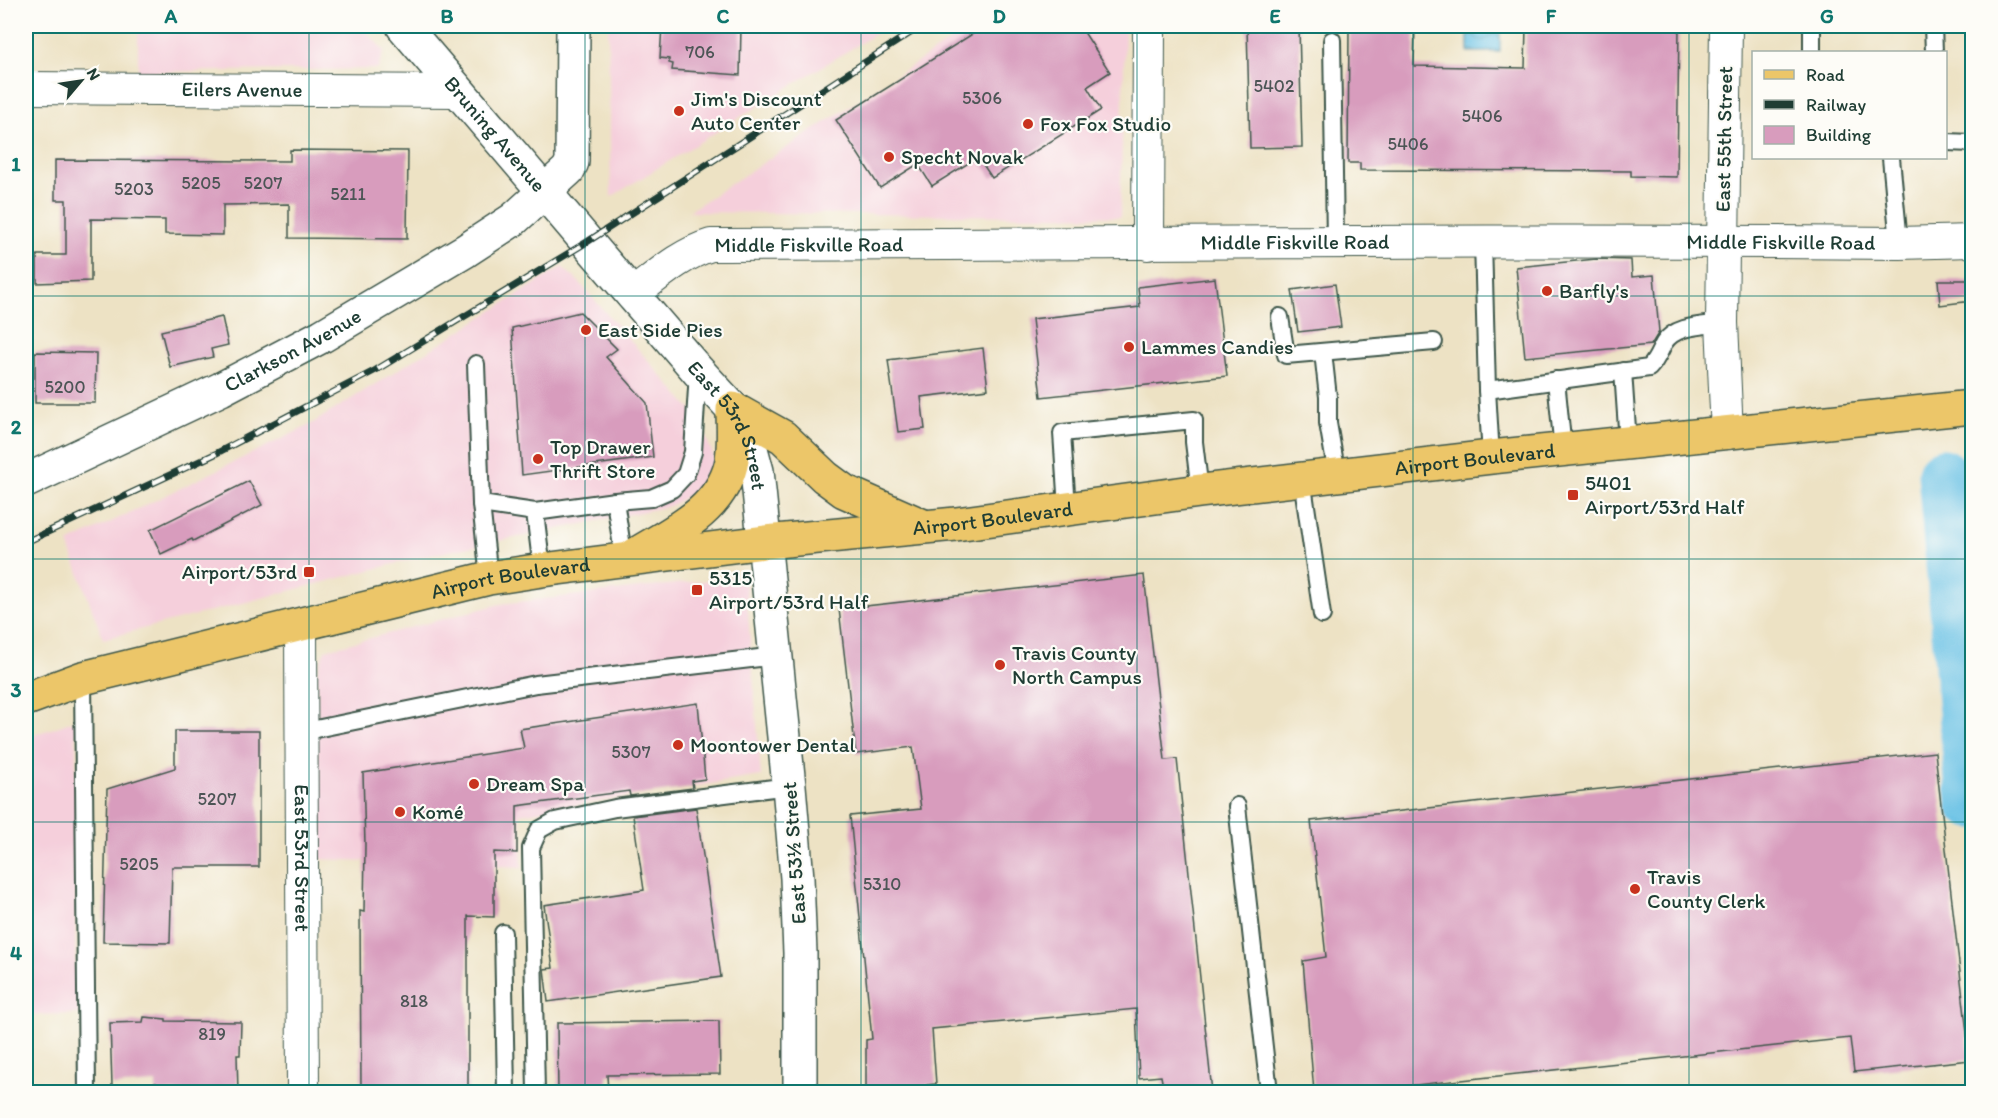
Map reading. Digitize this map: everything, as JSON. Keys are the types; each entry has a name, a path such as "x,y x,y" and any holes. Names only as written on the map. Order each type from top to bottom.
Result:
{"main road":[{"name":"Airport Boulevard","path":"26,699 83,678 489,578 542,570 1491,457 1972,407"},
{"path":"626,560 700,514 722,490 732,464 733,409 783,436 825,477 844,491 924,526"}],"street":[{"name":"Bruning Avenue","path":"404,26 586,242"},
{"path":"544,193 568,170 572,162 573,26"},
{"path":"1148,244 1149,26"},
{"name":"East 55th Street","path":"1726,26 1722,323 1727,433"},
{"name":"Eilers Avenue","path":"26,88 458,91"},
{"name":"Clarkson Avenue","path":"26,481 221,389 322,336 465,251 520,215 544,193"},
{"name":"Middle Fiskville Road","path":"632,295 666,268 695,250 711,245 1148,244 1335,241 1899,243 1972,241"},
{"name":"East 53rd Street","path":"586,242 733,409 748,438 757,471 765,542"},
{"name":"East 53½ Street","path":"765,542 789,786 800,952 800,1092"},
{"name":"East 53rd Street","path":"301,626 303,1092"}],"lane":[{"path":"1812,26 1812,51"},
{"path":"1934,26 1934,51"},
{"path":"1332,40 1335,241"},
{"path":"1947,142 1972,142"},
{"path":"1891,159 1899,243"},
{"path":"1483,242 1491,457"},
{"path":"1280,317 1286,355 1434,342"},
{"path":"1487,390 1649,368 1670,336 1680,330 1722,323"},
{"path":"1323,352 1328,397 1328,423 1337,475"},
{"path":"476,364 481,504 489,578"},
{"path":"481,504 535,512 651,498 672,489 686,474 693,452 698,371"},
{"path":"1623,371 1628,443"},
{"path":"1556,380 1563,450"},
{"path":"1067,508 1062,433 1194,420 1194,442 1200,491"},
{"path":"1302,479 1322,615"},
{"path":"615,501 626,560"},
{"path":"535,512 542,570"},
{"path":"301,732 536,684 776,656"},
{"path":"83,678 87,1092"},
{"path":"536,1092 531,848 539,830 555,821 615,807 789,786"},
{"path":"1237,806 1269,1092"},
{"path":"503,933 506,1092"}],"shaded area":[{"path":"138,26 362,26 384,51 378,69 138,72"},
{"name":"Jim's Discount Auto Center","path":"608,26 888,26 611,197"},
{"path":"973,26 1125,26 1120,217 688,212"},
{"path":"562,267 578,281 697,416 715,459 702,487 670,506 421,557 103,639 68,543 308,426"},
{"path":"745,576 761,776 520,814 522,867 318,859 317,672 325,650 500,604"},
{"path":"76,720 75,983 79,1014 26,1015 26,738"}],"water":[{"path":"1468,26 1500,27 1500,52 1468,52"}],"building":[{"path":"662,26 741,26 740,75 672,70 673,64 669,63 669,59 660,58"},
{"path":"985,26 1080,26 1110,72 1087,87 1101,110 992,178 978,157 932,186 918,164 880,188 836,120"},
{"path":"1247,26 1299,26 1302,147 1250,148"},
{"path":"1349,26 1415,26 1414,66 1525,68 1526,26 1679,26 1677,177 1631,176 1631,171 1360,170 1360,163 1348,163"},
{"path":"290,150 408,151 407,239 289,238 289,204 223,205 223,235 165,234 165,220 91,219 91,281 37,283 37,255 66,255 66,200 55,200 55,160 290,161"},
{"path":"1596,259 1631,260 1632,277 1654,275 1659,332 1651,345 1525,357 1516,267"},
{"name":"Lammes Candies","path":"1215,278 1227,376 1041,397 1032,319 1140,307 1138,287"},
{"path":"1938,280 1972,280 1972,301 1940,305"},
{"path":"1335,284 1341,327 1298,332 1292,290"},
{"path":"580,312 617,349 606,357 647,403 653,457 522,475 512,328"},
{"path":"222,317 228,345 211,349 213,357 170,367 161,331"},
{"path":"983,348 988,389 921,397 925,429 898,432 888,360"},
{"path":"35,352 96,353 95,403 35,403"},
{"path":"249,481 262,505 193,541 192,539 161,554 150,530"},
{"path":"1144,575 1165,760 1177,759 1212,1092 1164,1092 1161,1076 1139,1078 1136,1009 932,1029 936,1084 927,1085 927,1092 866,1092 866,1040 872,1039 850,816 921,809 913,747 856,754 839,609"},
{"path":"698,703 705,779 692,781 693,788 630,796 629,791 517,806 517,853 494,852 494,917 468,916 468,1092 361,1092 360,911 364,912 365,845 363,773 524,748 520,729"},
{"path":"175,731 259,731 259,867 172,867 170,943 103,942 107,789 175,768"},
{"name":"Travis County Clerk","path":"1935,752 1970,1060 1854,1072 1850,1038 1351,1092 1314,1092 1303,961 1326,957 1311,821"},
{"path":"696,808 721,977 548,1002 544,969 553,968 544,905 644,890 633,816"},
{"path":"144,1017 166,1019 166,1021 241,1022 240,1055 237,1055 238,1092 156,1092 156,1083 112,1086 110,1023 143,1022"},
{"path":"719,1021 720,1074 607,1075 608,1092 558,1092 557,1023"}],"waterway":[{"path":"1943,474 1972,803"}],"railway":[{"path":"26,542 215,454 376,370 587,242 921,26"}],"place":[{"name":"Jim's Discount Auto Center","path":"679,111"},
{"name":"Fox Fox Studio","path":"1028,124"},
{"name":"Specht Novak","path":"889,157"},
{"name":"Barfly's","path":"1547,291"},
{"name":"East Side Pies","path":"586,330"},
{"name":"Lammes Candies","path":"1129,347"},
{"name":"Top Drawer Thrift Store","path":"538,459"},
{"name":"5401 Airport/53rd Half","path":"1573,495"},
{"name":"Airport/53rd","path":"309,572"},
{"name":"5315 Airport/53rd Half","path":"697,590"},
{"name":"Travis County North Campus","path":"1000,665"},
{"name":"Moontower Dental","path":"678,745"},
{"name":"Dream Spa","path":"474,784"},
{"name":"Komé","path":"400,812"},
{"name":"Travis County Clerk","path":"1635,889"}]}
